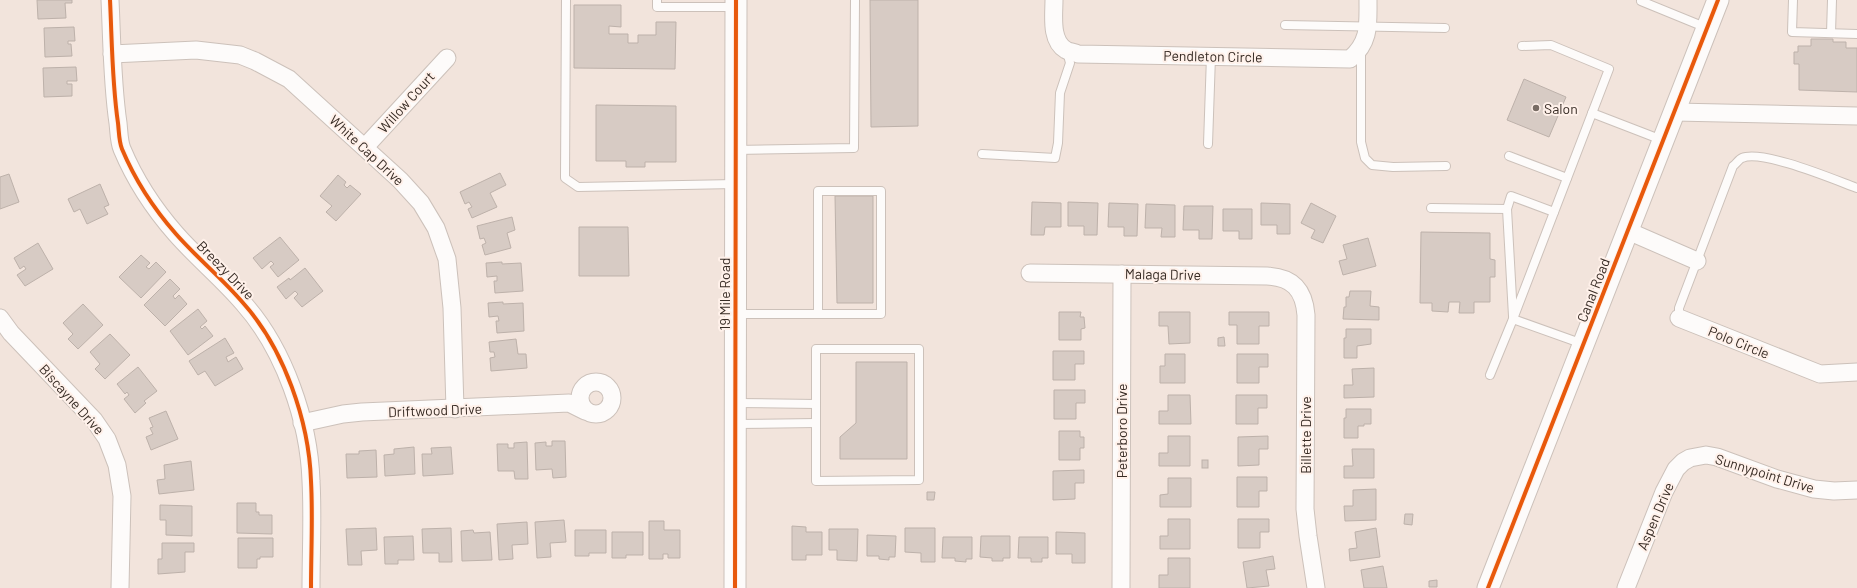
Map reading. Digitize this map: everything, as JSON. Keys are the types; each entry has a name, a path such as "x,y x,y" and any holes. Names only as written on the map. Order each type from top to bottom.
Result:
{"street":[{"name":"Breezy Drive","path":"110,0 114,103 121,147 143,190 158,213 177,235 232,290 257,321 271,344 288,380 302,423 311,480 311,588"},
{"path":"1054,0 1054,28 1057,40 1067,50"},
{"path":"1361,47 1366,38 1368,0"},
{"name":"Canal Road","path":"1488,588 1718,0"},
{"name":"19 Mile Road","path":"735,588 736,4"},
{"name":"Pendleton Circle","path":"1067,50 1078,54 1350,59 1361,47"},
{"name":"White Cap Drive","path":"112,54 196,50 240,55 255,61 289,79 400,180 421,203 436,228 447,260 452,308 455,409"},
{"name":"Willow Court","path":"365,147 447,58"},
{"path":"1675,112 1721,115 1857,116"},
{"path":"1628,231 1697,261"},
{"name":"Malaga Drive","path":"1030,273 1276,276 1283,278 1294,285"},
{"name":"Peterboro Drive","path":"1121,588 1122,274"},
{"name":"Billette Drive","path":"1294,285 1303,297 1306,310 1305,509 1316,588"},
{"name":"Biscayne Drive","path":"0,318 11,332 94,420 107,439 113,453 121,482 120,588"},
{"name":"Polo Circle","path":"1679,318 1820,374 1857,372"},
{"name":"Driftwood Drive","path":"302,423 343,414 569,403 594,415 605,412 611,403 611,393 605,384 594,381 589,383 581,390 569,403"},
{"path":"581,390 579,401 585,410"},
{"name":"Sunnypoint Drive","path":"1697,456 1717,457 1777,479 1814,489 1834,491 1857,490"},
{"name":"Aspen Drive","path":"1626,588 1642,543 1671,478 1683,462 1697,456"}],"lane":[{"path":"566,0 565,178 578,187 735,184"},
{"path":"657,0 657,7 736,4"},
{"path":"735,150 854,148 856,0"},
{"path":"1793,0 1792,32 1857,34"},
{"path":"1831,33 1832,0"},
{"path":"1641,1 1707,28"},
{"path":"1285,25 1445,28"},
{"path":"1490,375 1609,69 1551,45 1522,46"},
{"path":"1361,47 1361,142 1365,158 1372,165 1393,167 1446,166"},
{"path":"982,154 1055,158 1058,143 1060,92 1070,63 1067,50"},
{"path":"1208,144 1211,56"},
{"path":"1592,113 1664,141"},
{"path":"1509,156 1567,178"},
{"name":"Polo Circle","path":"1679,318 1679,308 1733,166 1743,158 1761,157 1786,162 1857,188"},
{"path":"735,314 818,314 881,314 881,191 818,191 818,314"},
{"path":"1513,319 1507,209 1511,196 1554,212"},
{"path":"1431,208 1507,209"},
{"path":"1513,319 1584,344"},
{"path":"816,349 919,349 920,480 816,481 816,404 816,349"},
{"path":"735,403 816,404"},
{"path":"735,424 816,423"}],"building":[{"path":"37,0 72,0 72,3 65,3 66,18 38,19"},
{"path":"870,0 918,0 918,126 871,127"},
{"path":"574,5 621,5 621,27 609,26 609,34 628,34 628,43 638,43 638,35 656,35 656,22 676,22 675,69 574,68"},
{"path":"74,27 75,41 68,41 68,44 71,44 72,56 45,57 44,28"},
{"path":"1811,39 1833,39 1833,42 1846,42 1846,48 1857,48 1857,92 1799,90 1799,64 1794,64 1794,52 1798,52 1798,46 1811,46"},
{"path":"76,67 77,81 67,81 67,84 72,84 72,96 44,97 43,68"},
{"name":"Salon","path":"1524,79 1566,97 1549,137 1507,120"},
{"path":"596,105 676,106 676,162 645,162 645,167 626,167 626,161 596,161"},
{"path":"500,173 506,185 490,193 497,207 472,218 468,209 472,207 469,202 465,204 460,192"},
{"path":"9,174 19,202 0,209 0,177"},
{"path":"338,175 346,182 344,185 347,188 350,185 361,194 336,221 326,212 332,206 320,196"},
{"path":"100,184 109,205 104,207 108,214 87,224 80,209 74,212 68,199"},
{"path":"835,196 873,196 873,303 837,303"},
{"path":"1032,202 1061,203 1061,227 1045,227 1044,235 1031,235"},
{"path":"1068,202 1098,203 1097,235 1084,235 1084,226 1068,226"},
{"path":"1109,203 1138,204 1137,236 1124,236 1124,227 1108,227"},
{"path":"1261,203 1290,204 1290,234 1277,234 1277,225 1261,225"},
{"path":"1311,203 1336,216 1323,243 1311,238 1315,230 1301,223"},
{"path":"1146,204 1175,205 1175,237 1161,237 1162,228 1145,228"},
{"path":"1184,206 1213,206 1212,239 1199,239 1199,230 1183,230"},
{"path":"1223,209 1252,209 1252,239 1239,239 1239,231 1223,231"},
{"path":"512,217 515,230 507,233 511,248 485,255 482,245 486,243 484,238 480,239 477,226"},
{"path":"579,227 628,227 629,276 579,276"},
{"path":"1421,232 1490,233 1490,259 1495,260 1495,277 1490,277 1490,302 1474,302 1474,313 1459,313 1460,302 1449,302 1448,312 1432,311 1432,303 1420,303"},
{"path":"280,237 299,260 278,277 270,267 274,264 271,261 262,269 253,258"},
{"path":"1368,238 1376,266 1343,275 1339,261 1347,259 1343,245"},
{"path":"38,243 53,269 25,286 17,275 26,269 24,266 20,269 14,258"},
{"path":"141,255 150,263 146,267 149,269 156,262 166,272 141,298 119,277"},
{"path":"502,262 502,264 521,263 523,291 495,293 494,281 497,281 497,276 487,277 486,263"},
{"path":"305,268 323,291 302,307 294,298 298,294 295,291 286,299 277,287 289,278 290,280"},
{"path":"170,279 180,289 173,296 175,299 179,295 187,304 165,326 144,305"},
{"path":"1350,291 1371,291 1370,306 1379,307 1379,320 1343,319 1344,307 1346,307 1346,297 1349,297"},
{"path":"503,302 503,304 523,303 524,331 497,333 496,321 499,321 498,316 489,317 488,303"},
{"path":"83,304 103,325 78,349 68,339 73,334 63,323"},
{"path":"198,309 207,321 200,327 202,329 205,326 213,336 188,355 170,331"},
{"path":"1059,312 1081,312 1080,317 1084,317 1085,328 1081,329 1081,340 1059,340"},
{"path":"1159,312 1190,312 1190,343 1169,344 1168,326 1159,326"},
{"path":"1229,312 1269,312 1269,326 1259,326 1259,344 1237,344 1237,325 1229,325"},
{"path":"1346,329 1371,329 1371,344 1357,346 1357,358 1344,358 1344,338 1346,338"},
{"path":"110,334 130,355 105,379 95,369 100,364 90,352"},
{"path":"1224,337 1225,346 1218,346 1218,338"},
{"path":"225,338 234,353 226,357 228,362 236,357 243,369 215,386 205,371 198,375 189,361"},
{"path":"516,339 518,354 526,354 527,368 491,371 490,358 495,357 494,352 490,352 489,342"},
{"path":"1053,351 1084,351 1084,364 1075,364 1075,380 1053,380"},
{"path":"1165,354 1185,354 1185,383 1160,383 1160,366 1165,366"},
{"path":"1237,354 1268,354 1268,367 1259,367 1259,383 1237,383"},
{"path":"856,362 907,362 907,459 840,459 840,437 856,423"},
{"path":"138,367 157,391 144,401 146,403 135,413 124,399 129,395 127,392 125,394 117,384"},
{"path":"1374,368 1374,397 1344,398 1344,385 1353,385 1352,369"},
{"path":"1054,390 1085,390 1085,403 1076,403 1076,419 1054,419"},
{"path":"1168,395 1190,395 1191,424 1159,424 1159,411 1168,411"},
{"path":"1236,395 1267,395 1267,408 1258,408 1258,424 1236,424"},
{"path":"1346,409 1371,409 1371,424 1358,426 1358,438 1344,438 1344,418 1346,418"},
{"path":"166,411 178,439 151,450 146,437 153,434 150,428 153,427 149,418"},
{"path":"1059,431 1080,431 1080,437 1084,437 1084,448 1080,448 1080,460 1059,460"},
{"path":"1168,436 1190,436 1190,466 1159,466 1159,453 1168,453"},
{"path":"1268,436 1268,449 1259,449 1259,465 1238,466 1238,437"},
{"path":"552,441 565,441 566,477 553,478 552,469 536,470 535,443 546,442 546,446 552,446"},
{"path":"527,442 528,479 515,479 514,471 498,471 497,444 508,444 508,448 514,448 514,443"},
{"path":"414,447 415,474 385,476 384,455 394,454 394,449"},
{"path":"451,447 453,474 423,476 422,454 432,454 431,448"},
{"path":"1352,449 1374,449 1374,478 1344,478 1344,466 1353,466"},
{"path":"376,450 377,477 347,478 346,454 359,454 359,451"},
{"path":"1202,460 1208,460 1208,468 1202,468"},
{"path":"191,461 194,490 159,494 157,480 165,479 164,465"},
{"path":"1084,470 1084,483 1075,483 1075,499 1053,500 1053,471"},
{"path":"1237,477 1267,477 1267,491 1259,491 1259,507 1237,507"},
{"path":"1168,478 1191,478 1191,507 1160,507 1160,495 1168,494"},
{"path":"1376,489 1376,520 1345,521 1344,506 1353,506 1353,490"},
{"path":"927,492 935,492 934,500 927,500"},
{"path":"237,503 256,503 256,512 259,512 259,515 272,515 272,534 237,533"},
{"path":"160,505 192,506 192,536 166,535 166,520 160,520"},
{"path":"1405,514 1413,514 1412,525 1404,524"},
{"path":"1168,519 1190,519 1190,549 1160,549 1160,536 1168,536"},
{"path":"1238,519 1269,519 1269,532 1260,532 1260,548 1238,548"},
{"path":"564,520 566,542 550,543 551,557 537,558 535,522"},
{"path":"649,521 664,521 664,530 680,530 680,558 668,558 668,554 663,554 663,559 649,559"},
{"path":"527,522 528,544 512,545 513,559 499,560 497,524"},
{"path":"792,526 806,527 806,532 822,532 822,555 806,555 806,560 792,560"},
{"path":"376,528 377,550 361,551 362,565 348,565 346,529"},
{"path":"451,528 452,562 439,562 439,553 423,553 422,529"},
{"path":"905,528 935,528 935,562 921,562 921,553 905,552"},
{"path":"1376,528 1380,557 1350,561 1349,549 1357,548 1355,532"},
{"path":"829,529 858,529 857,561 837,560 837,550 829,550"},
{"path":"473,530 474,533 490,532 492,560 462,561 461,531"},
{"path":"575,530 606,530 606,553 589,553 589,556 575,556"},
{"path":"612,532 643,532 643,555 626,555 626,558 612,558"},
{"path":"1056,532 1085,533 1085,563 1072,563 1072,554 1056,554"},
{"path":"867,535 896,536 895,557 889,557 889,560 879,559 879,556 867,556"},
{"path":"413,536 414,560 398,560 398,564 385,564 384,537"},
{"path":"981,536 1010,536 1010,558 1003,558 1003,561 992,561 992,558 980,557"},
{"path":"943,537 972,537 972,559 966,559 966,562 955,561 955,558 942,558"},
{"path":"1019,537 1048,537 1048,558 1042,558 1042,562 1031,562 1031,558 1018,558"},
{"path":"238,538 273,538 273,557 260,557 260,559 257,559 257,568 238,568"},
{"path":"162,543 194,543 194,552 185,552 185,572 158,574 158,559 162,559"},
{"path":"1273,556 1275,569 1266,570 1269,586 1247,588 1243,562"},
{"path":"1168,558 1190,558 1190,588 1159,588 1159,575 1168,575"},
{"path":"1383,566 1387,588 1364,588 1361,570"},
{"path":"1437,580 1437,587 1429,587 1429,581"}],"cycle path":[{"path":"110,0 113,77 116,108 120,143 127,161 146,194 168,224 184,243 236,295 258,322 271,342 292,387 305,434 309,458 312,507 311,588"},
{"path":"735,588 736,0"},
{"path":"1488,588 1718,0"}],"place":[{"name":"Salon","path":"1536,108"}]}
